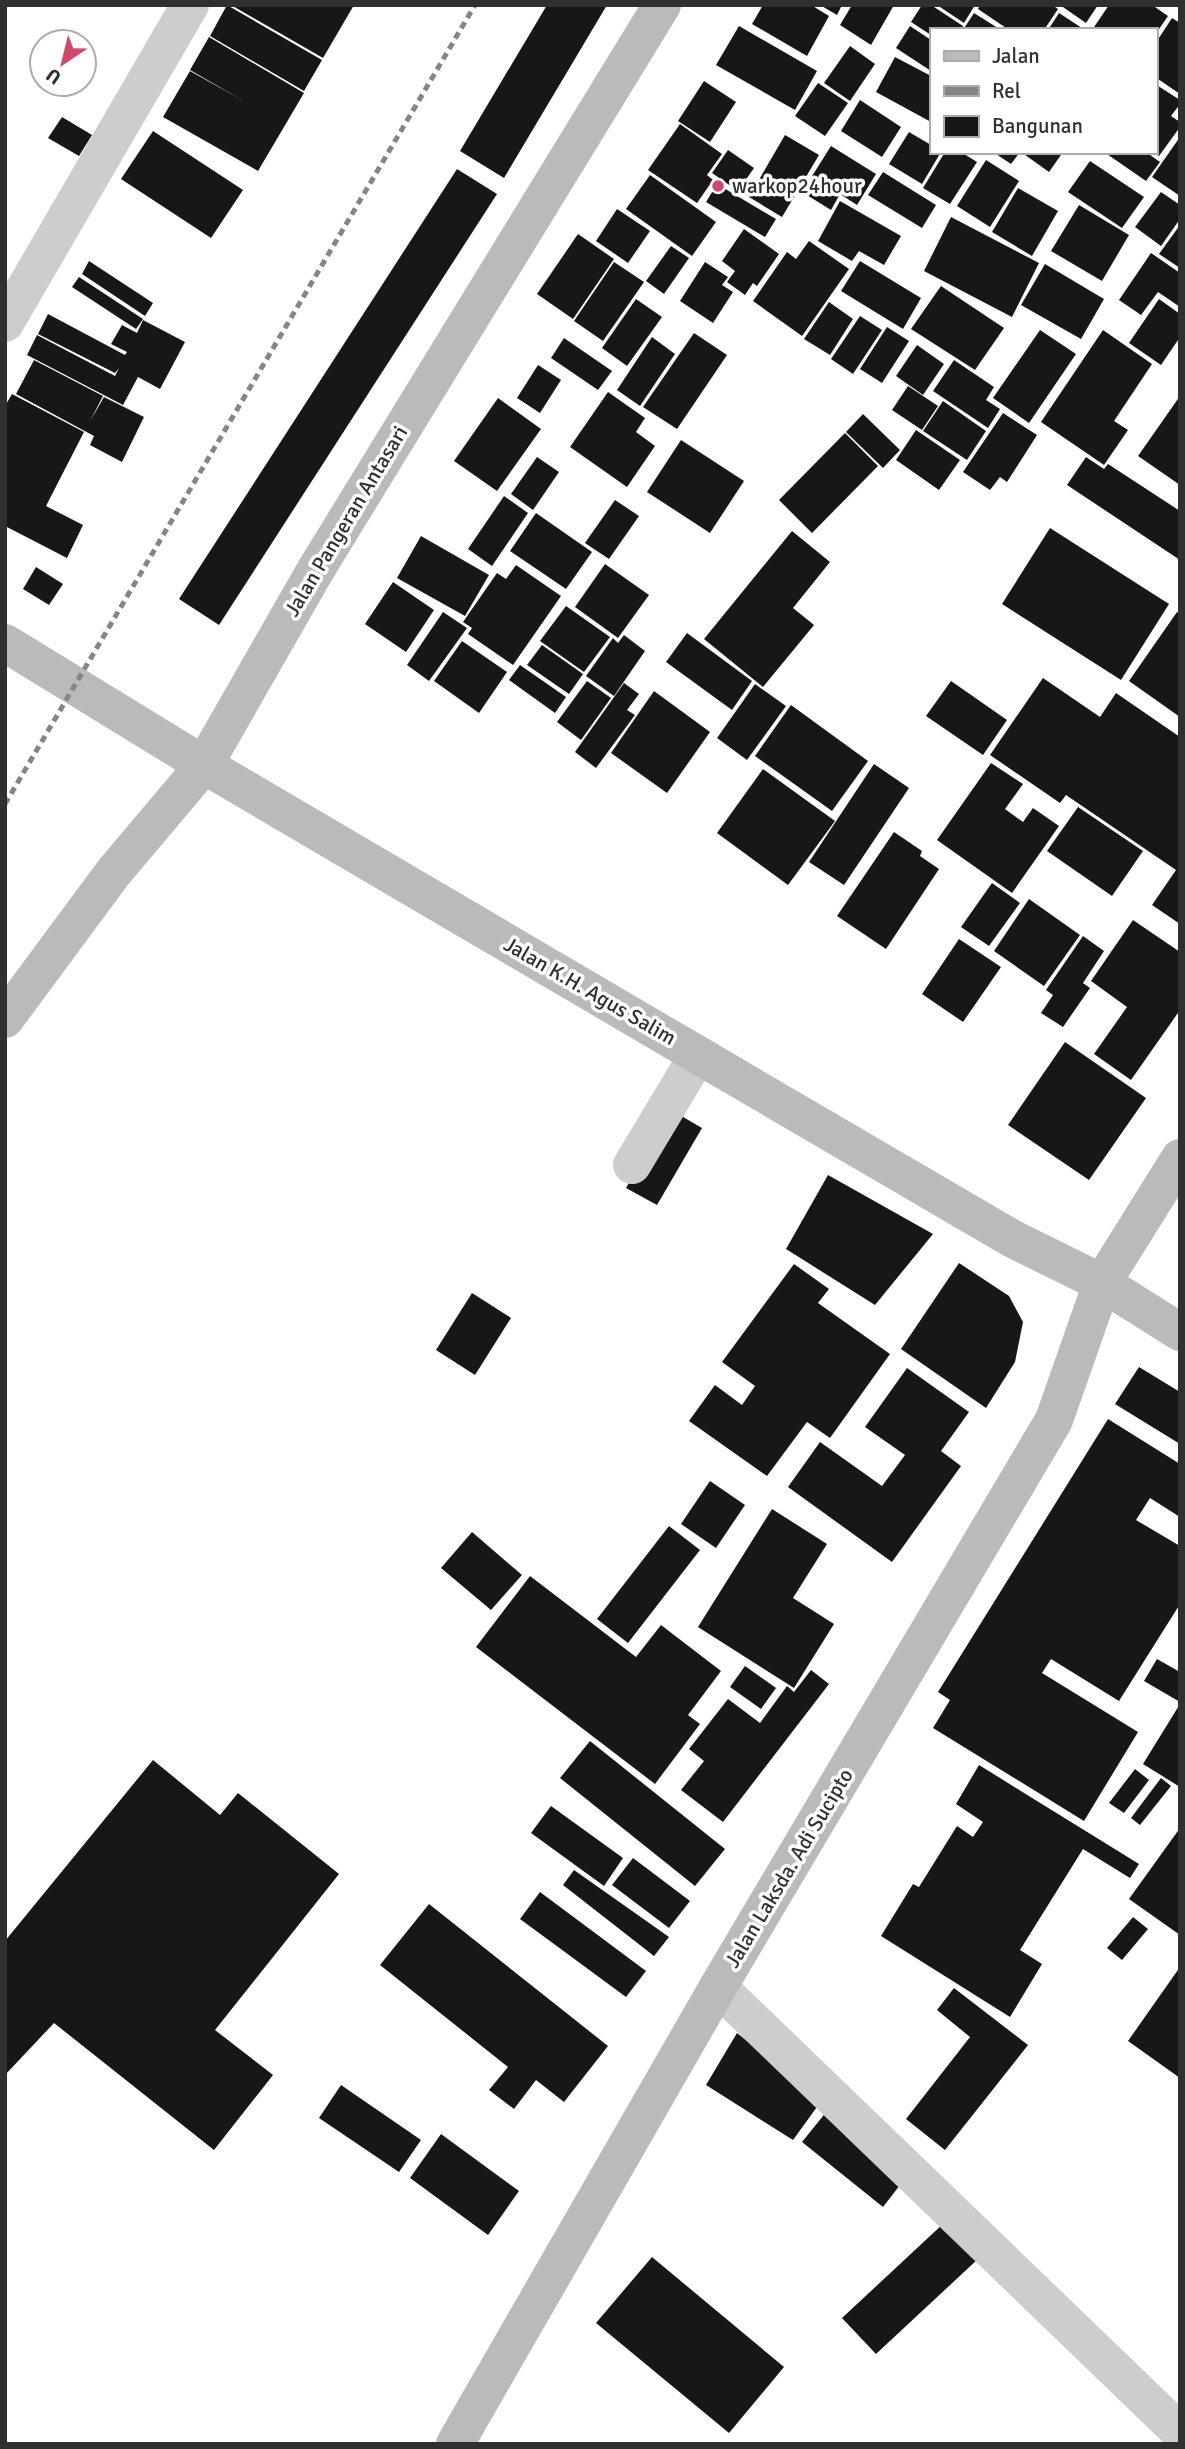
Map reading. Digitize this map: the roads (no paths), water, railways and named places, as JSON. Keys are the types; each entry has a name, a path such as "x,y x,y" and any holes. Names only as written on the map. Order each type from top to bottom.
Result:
{"street":[{"path":"5,323 190,5"},
{"name":"Jalan Pangeran Antasari","path":"5,1019 113,873 204,765 315,571 662,5"},
{"name":"Jalan K.H. Agus Salim","path":"5,643 204,765 698,1055 1013,1239 1102,1283 1180,1332"},
{"path":"632,1165 698,1055"},
{"name":"Jalan Laksda. Adi Sucipto","path":"455,2444 718,1987 1054,1420 1102,1283 1180,1158"},
{"path":"718,1987 1180,2431"}],"railway":[{"path":"5,804 475,5"}],"place":[{"name":"warkop24hour","path":"718,186"}]}
